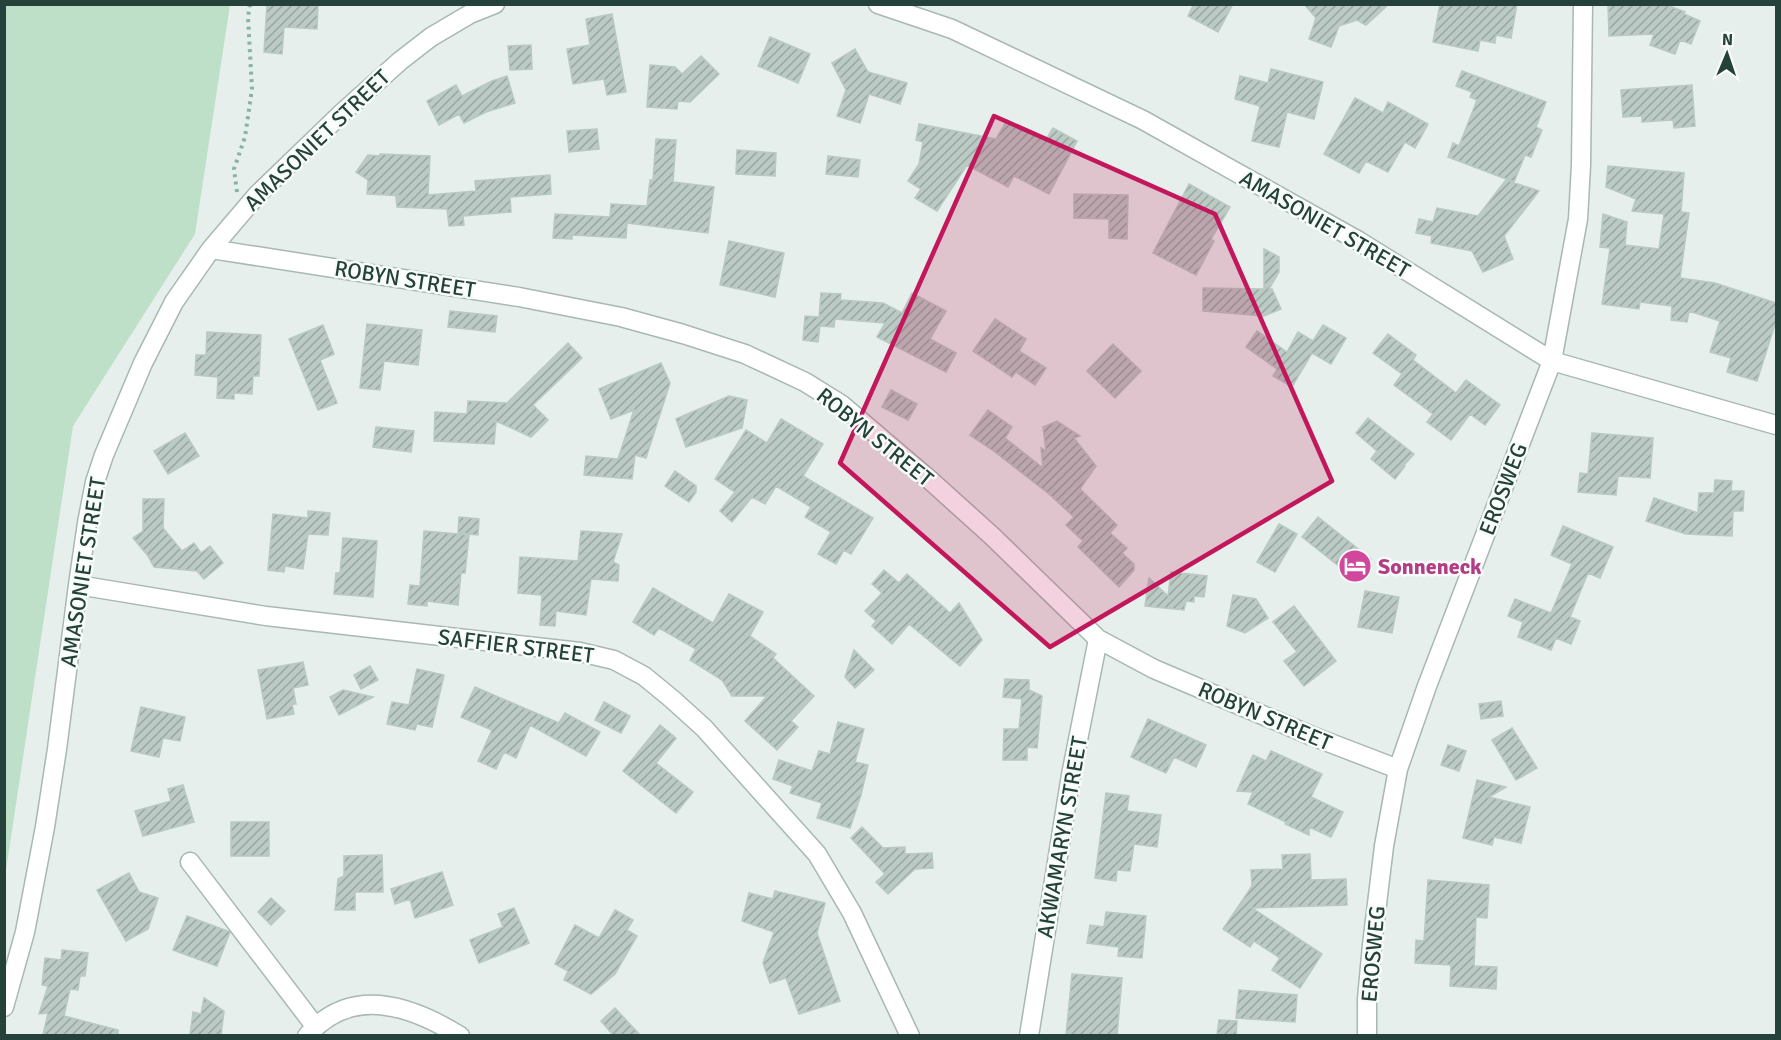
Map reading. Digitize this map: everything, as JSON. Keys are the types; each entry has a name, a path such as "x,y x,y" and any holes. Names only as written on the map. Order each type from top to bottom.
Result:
{"street":[{"name":"AMASONIET STREET","path":"4,1007 26,932 45,827 78,585 95,482 143,363 174,302 211,249 240,214 301,151 400,61 431,37 470,14 495,4"},
{"name":"AMASONIET STREET","path":"878,4 952,29 1143,120 1357,240 1552,361 1776,425"},
{"name":"EROSWEG","path":"1367,1035 1367,999 1372,945 1384,846 1398,769 1439,655 1552,361 1578,219 1583,4"},
{"name":"ROBYN STREET","path":"211,249 519,297 621,317 745,354 805,382 842,405 992,536 1098,639 1154,669 1312,736 1398,769"},
{"name":"SAFFIER STREET","path":"78,585 266,616 580,652 614,660 644,676 704,728 817,854 852,913 910,1035"},
{"name":"AKWAMARYN STREET","path":"1029,1035 1071,775 1098,639"},
{"path":"189,862 311,1031 339,1011 362,1004 384,1004 443,1025 460,1035"}],"path":[{"path":"240,214 234,169 244,137 252,89 248,17 250,4"}],"highlighted area":[{"path":"994,116 1215,214 1332,481 1050,647 840,463"}],"green space":[{"path":"5,4 230,5 195,234 73,426 5,877"}],"building":[{"path":"267,4 318,4 317,29 284,27 282,54 264,52"},
{"path":"1194,4 1233,4 1218,32 1188,16"},
{"path":"1304,4 1389,4 1366,25 1357,20 1339,26 1331,47 1309,39 1316,18"},
{"path":"1440,4 1517,4 1511,38 1496,35 1495,43 1480,40 1478,51 1433,42"},
{"path":"1608,4 1664,4 1700,21 1691,44 1680,40 1675,54 1650,45 1654,34 1609,36"},
{"path":"612,14 626,92 607,95 604,79 573,84 567,49 590,45 586,19"},
{"path":"770,37 810,54 798,83 758,66"},
{"path":"531,45 532,69 510,70 508,46"},
{"path":"855,49 868,72 907,83 900,104 869,94 860,123 837,116 846,90 832,63"},
{"path":"701,56 719,74 690,102 678,101 677,109 647,107 650,65 675,67 682,74"},
{"path":"1271,69 1323,82 1314,119 1287,112 1279,147 1252,141 1260,106 1235,99 1240,76 1268,83"},
{"path":"1462,71 1546,102 1536,127 1542,130 1531,157 1525,155 1514,182 1448,157 1453,143 1459,146 1477,100 1470,97 1472,92 1456,86"},
{"path":"507,76 515,103 486,112 464,123 459,114 439,125 427,101 456,85 462,96"},
{"path":"1692,85 1695,126 1674,128 1673,120 1642,122 1642,116 1623,117 1621,90"},
{"path":"1355,98 1383,113 1388,102 1428,124 1415,148 1405,142 1388,172 1366,161 1359,173 1324,154"},
{"path":"1007,120 1046,140 1053,128 1077,141 1049,194 1014,176 1008,187 967,165 937,211 915,198 921,189 908,181 919,164 923,142 916,140 919,124 996,139"},
{"path":"597,129 599,149 569,152 567,131"},
{"path":"656,139 676,140 673,182 714,187 708,233 627,223 626,238 572,235 572,239 553,238 555,214 610,217 611,204 647,206 650,180 653,180"},
{"path":"737,150 776,153 775,176 736,174"},
{"path":"380,154 430,156 428,195 476,191 475,181 550,175 551,194 510,197 511,212 463,216 464,225 449,226 447,209 397,207 396,197 406,196 367,194 368,180 356,172 368,155 380,156"},
{"path":"828,156 860,160 858,177 826,174"},
{"path":"1608,166 1684,173 1681,212 1689,213 1680,278 1715,283 1776,303 1776,321 1757,381 1727,372 1731,358 1710,352 1720,321 1689,311 1687,322 1671,320 1672,306 1640,302 1639,309 1602,304 1610,248 1600,247 1603,214 1627,222 1625,245 1659,249 1664,214 1632,211 1636,199 1606,187"},
{"path":"1506,180 1539,191 1504,236 1513,259 1483,272 1472,251 1431,243 1432,236 1416,233 1419,219 1433,222 1437,208 1478,216"},
{"path":"1189,184 1230,207 1211,239 1214,241 1196,275 1153,253"},
{"path":"1074,194 1128,195 1127,239 1109,238 1109,219 1074,218"},
{"path":"729,241 784,253 775,297 720,285"},
{"path":"1264,249 1279,257 1279,272 1269,289 1272,289 1281,309 1264,316 1203,311 1203,288 1264,289"},
{"path":"821,293 841,294 840,300 883,303 902,313 912,293 946,311 930,339 956,353 946,372 877,337 885,323 835,319 834,327 820,326 818,342 803,340 805,316 819,317"},
{"path":"450,311 497,316 495,332 448,327"},
{"path":"995,319 1026,339 1019,351 1046,368 1035,385 1016,372 1012,377 973,351"},
{"path":"367,324 422,330 418,365 384,361 380,390 360,388"},
{"path":"323,325 334,354 320,360 337,403 318,410 289,339"},
{"path":"1323,325 1346,338 1331,364 1312,353 1292,387 1273,376 1277,369 1246,347 1257,331 1287,352 1298,332 1313,341"},
{"path":"207,332 261,335 259,376 253,376 252,394 234,393 234,399 217,398 218,377 195,375 196,355 206,355"},
{"path":"1388,334 1416,355 1413,360 1456,393 1466,380 1500,405 1485,425 1470,414 1451,440 1427,422 1433,414 1394,385 1402,374 1373,353"},
{"path":"568,343 582,358 533,405 548,420 531,437 496,421 494,444 434,441 435,412 467,414 468,401 507,403"},
{"path":"1113,344 1141,371 1115,398 1087,371"},
{"path":"661,363 670,383 646,458 635,455 632,479 584,475 586,456 618,459 634,410 611,419 599,389"},
{"path":"891,390 917,404 908,420 882,407"},
{"path":"729,396 747,400 742,428 686,447 676,419"},
{"path":"988,410 1012,427 1005,438 1043,468 1041,448 1046,451 1043,427 1057,421 1080,436 1074,438 1096,466 1080,489 1117,525 1110,533 1127,548 1122,553 1134,564 1134,570 1119,587 1078,547 1083,541 1066,525 1074,517 1049,494 970,435"},
{"path":"1368,418 1414,454 1395,479 1371,459 1377,451 1356,433"},
{"path":"781,419 823,444 803,476 873,518 851,554 844,550 836,564 818,554 831,532 805,517 811,507 776,486 765,504 752,497 732,522 720,511 735,492 715,479 746,430 767,443"},
{"path":"376,427 414,431 411,452 373,447"},
{"path":"185,433 199,456 168,474 154,451"},
{"path":"1592,433 1653,438 1650,478 1618,476 1616,495 1578,492 1580,473 1588,474"},
{"path":"675,471 696,486 696,492 689,502 665,486"},
{"path":"1715,480 1732,481 1731,491 1744,491 1743,511 1733,511 1732,536 1686,534 1646,521 1654,498 1698,513 1699,493 1714,493"},
{"path":"143,499 164,499 163,528 182,551 194,543 201,553 210,546 223,563 204,579 197,571 154,567 133,538 143,531"},
{"path":"308,511 330,513 328,535 308,534 303,569 285,566 284,572 268,570 273,514 308,518"},
{"path":"459,517 479,519 478,535 458,533"},
{"path":"1318,517 1371,559 1355,579 1302,537"},
{"path":"1279,524 1297,534 1275,572 1257,562"},
{"path":"1563,526 1613,547 1600,578 1588,573 1570,617 1580,621 1571,644 1556,638 1551,650 1518,637 1523,622 1508,616 1515,599 1551,613 1572,564 1551,555"},
{"path":"424,531 469,535 465,573 461,573 458,605 427,601 427,606 408,604 410,585 420,586"},
{"path":"581,531 622,534 613,562 619,565 618,581 591,579 586,615 556,611 555,626 540,625 542,595 518,593 520,557 578,561"},
{"path":"343,538 377,541 373,597 334,594 336,573 340,573"},
{"path":"884,570 899,583 907,574 950,613 959,603 982,640 960,666 909,624 892,644 872,626 876,621 865,611 882,593 872,584"},
{"path":"1171,572 1207,576 1204,597 1194,596 1194,602 1186,601 1184,610 1145,606 1149,578 1168,596"},
{"path":"653,588 713,623 729,594 763,612 750,636 776,654 773,658 814,696 791,721 798,727 777,750 745,721 767,696 732,696 722,680 690,660 696,649 659,628 654,635 633,622"},
{"path":"1365,591 1399,597 1392,633 1358,627"},
{"path":"1233,595 1256,599 1268,618 1245,633 1227,626"},
{"path":"1294,606 1336,661 1304,686 1284,661 1297,652 1273,622"},
{"path":"854,650 874,670 855,688 845,677"},
{"path":"303,662 308,685 293,688 296,704 292,704 294,714 267,719 258,670"},
{"path":"370,666 378,680 361,689 354,675"},
{"path":"417,669 444,675 432,727 417,724 415,730 387,724 392,702 409,705"},
{"path":"1005,679 1029,680 1029,690 1042,696 1037,748 1027,747 1027,760 1003,760 1004,729 1019,729 1022,699 1003,697"},
{"path":"475,687 559,723 565,713 600,732 586,756 530,725 516,758 504,752 496,769 478,761 492,730 461,717"},
{"path":"343,690 373,697 339,715 330,697"},
{"path":"1501,701 1503,716 1481,719 1479,704"},
{"path":"604,702 630,716 621,733 595,720"},
{"path":"141,707 185,717 180,741 163,738 159,757 131,751"},
{"path":"1148,719 1206,745 1196,767 1174,757 1166,773 1131,757"},
{"path":"838,722 864,729 855,762 868,765 850,828 817,818 822,803 790,793 793,786 773,779 779,760 812,771 819,751 830,754"},
{"path":"660,725 676,738 656,763 693,792 676,813 623,771"},
{"path":"1512,728 1537,768 1516,780 1492,740"},
{"path":"1448,745 1466,751 1459,771 1441,765"},
{"path":"1271,751 1322,774 1311,797 1343,812 1331,837 1309,827 1309,835 1285,824 1286,822 1248,804 1253,792 1237,791 1253,755 1266,761"},
{"path":"1477,780 1506,787 1489,797 1530,807 1521,843 1494,837 1492,845 1463,838"},
{"path":"183,785 194,822 143,836 135,811 171,801 168,789"},
{"path":"1106,793 1129,796 1127,811 1161,815 1157,847 1134,844 1130,871 1117,870 1116,881 1095,878"},
{"path":"231,822 269,822 269,856 231,856"},
{"path":"862,827 883,848 905,847 905,854 932,853 933,868 915,869 888,894 876,882 885,874 851,838"},
{"path":"1310,854 1311,880 1346,879 1347,905 1252,908 1322,954 1300,988 1272,970 1280,958 1254,941 1250,947 1223,929 1252,886 1251,870 1283,869 1282,855"},
{"path":"382,855 383,892 355,892 355,910 335,910 338,879 344,876 344,856"},
{"path":"442,872 453,905 415,918 410,899 395,904 391,889"},
{"path":"129,873 139,892 158,898 148,929 126,941 97,890"},
{"path":"1428,880 1489,885 1487,918 1476,917 1474,966 1497,967 1496,989 1450,986 1451,965 1415,963 1416,940 1424,941"},
{"path":"775,891 825,903 817,933 840,1001 799,1014 786,978 770,983 763,963 774,932 742,921 749,893 773,899"},
{"path":"271,898 285,911 271,925 258,912"},
{"path":"514,908 529,943 479,963 470,940 503,927 498,914"},
{"path":"615,910 633,920 627,930 637,936 615,974 591,994 564,980 568,971 555,964 575,925 599,938"},
{"path":"1106,912 1146,916 1142,958 1118,956 1119,947 1087,943 1090,925 1104,927"},
{"path":"187,916 230,932 217,966 173,950"},
{"path":"62,950 88,953 85,976 80,976 78,990 70,989 64,1016 118,1030 118,1035 43,1035 48,1013 39,1014 48,986 42,985 45,958 61,960"},
{"path":"1072,974 1122,978 1117,1035 1066,1035"},
{"path":"1239,990 1297,995 1295,1022 1236,1018"},
{"path":"204,998 224,1011 221,1035 190,1035 193,1012 201,1014"},
{"path":"615,1008 640,1035 613,1035 601,1021"},
{"path":"1219,1020 1237,1021 1236,1035 1217,1035"}],"place":[{"name":"Sonneneck","path":"1355,566"}]}
